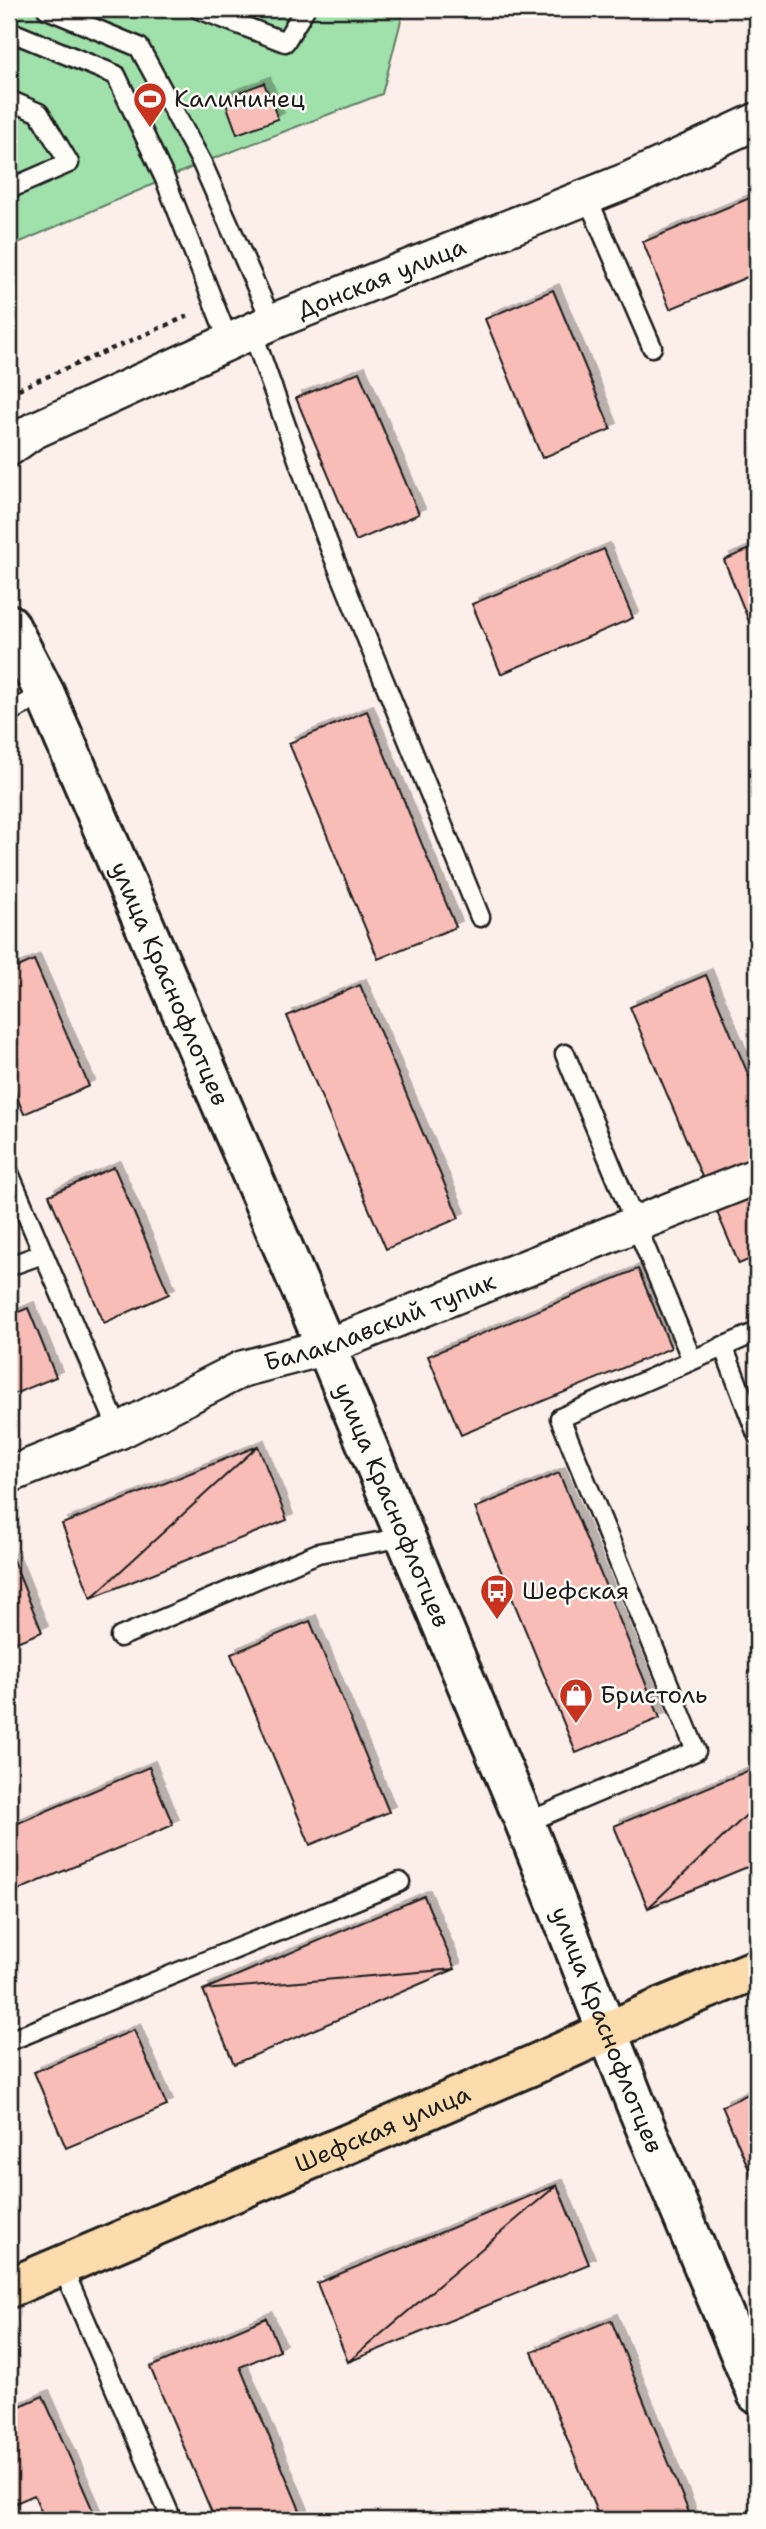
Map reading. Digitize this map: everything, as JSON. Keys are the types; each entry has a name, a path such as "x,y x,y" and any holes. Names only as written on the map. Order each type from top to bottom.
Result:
{"main road":[{"name":"улица Краснофлотцев","path":"9,624 45,694 326,1347 526,1823 606,2032 757,2394"},
{"name":"Шефская улица","path":"9,2288 757,1969"}],"street":[{"name":"Донская улица","path":"9,448 33,431 251,332 587,197 757,121"},
{"name":"Балаклавский тупик","path":"9,1475 119,1431 242,1369 326,1347 757,1176"}],"lane":[{"path":"47,9 139,47 202,163 251,332 328,543 480,917"},
{"path":"199,9 285,42 304,9"},
{"path":"9,31 116,75 165,179 215,304 251,332"},
{"path":"9,100 39,113 69,163 9,189"},
{"path":"587,197 652,347"},
{"path":"9,712 45,694"},
{"path":"565,1054 692,1360"},
{"path":"9,1173 119,1431"},
{"path":"9,1266 43,1254"},
{"path":"526,1823 696,1751 559,1418 757,1332"},
{"path":"723,1346 757,1434"},
{"path":"120,1637 318,1553 405,1537"},
{"path":"9,2040 400,1882"},
{"path":"62,2266 172,2520"}],"path":[{"path":"9,393 215,304"}],"green space":[{"name":"Калининец","path":"9,9 404,9 382,94 202,163 9,247"}],"building":[{"path":"261,9 279,9 276,15"},
{"path":"264,83 278,119 237,134 224,98"},
{"path":"757,195 757,273 670,309 643,242"},
{"path":"553,290 611,429 542,458 485,319"},
{"path":"359,372 419,514 356,541 296,398"},
{"path":"757,546 757,641 724,560"},
{"path":"604,549 633,618 501,674 472,604"},
{"path":"367,711 456,927 378,959 289,743"},
{"path":"34,960 89,1086 24,1114 9,1079 9,971"},
{"path":"706,975 757,1095 757,1256 739,1264 630,1007"},
{"path":"360,985 459,1218 386,1249 287,1016"},
{"path":"114,1167 169,1294 104,1323 49,1195"},
{"path":"638,1269 671,1348 461,1435 428,1356"},
{"path":"28,1308 56,1377 9,1396 9,1316"},
{"path":"258,1446 287,1520 91,1598"},
{"path":"258,1446 91,1598 62,1524"},
{"path":"559,1473 660,1718 576,1753 475,1508"},
{"path":"12,1558 42,1632 9,1645 9,1559"},
{"path":"310,1621 389,1812 310,1845 231,1654"},
{"path":"149,1767 173,1825 9,1894 9,1827"},
{"path":"757,1767 757,1805 648,1908 614,1826"},
{"path":"757,1805 757,1863 648,1908"},
{"path":"424,1896 455,1969 203,1990"},
{"path":"455,1969 234,2064 203,1990"},
{"path":"134,2030 167,2106 66,2148 34,2072"},
{"path":"757,2090 757,2188 722,2106"},
{"path":"557,2185 589,2264 348,2362"},
{"path":"557,2185 348,2362 317,2283"},
{"path":"266,2318 280,2350 240,2367 304,2520 215,2520 150,2367"},
{"path":"611,2320 692,2520 600,2520 532,2352"},
{"path":"43,2396 97,2520 45,2520 34,2495 9,2506 9,2411"}],"place":[{"name":"Калининец","path":"150,129"},
{"name":"Шефская","path":"497,1621"},
{"name":"Бристоль","path":"576,1725"}]}
